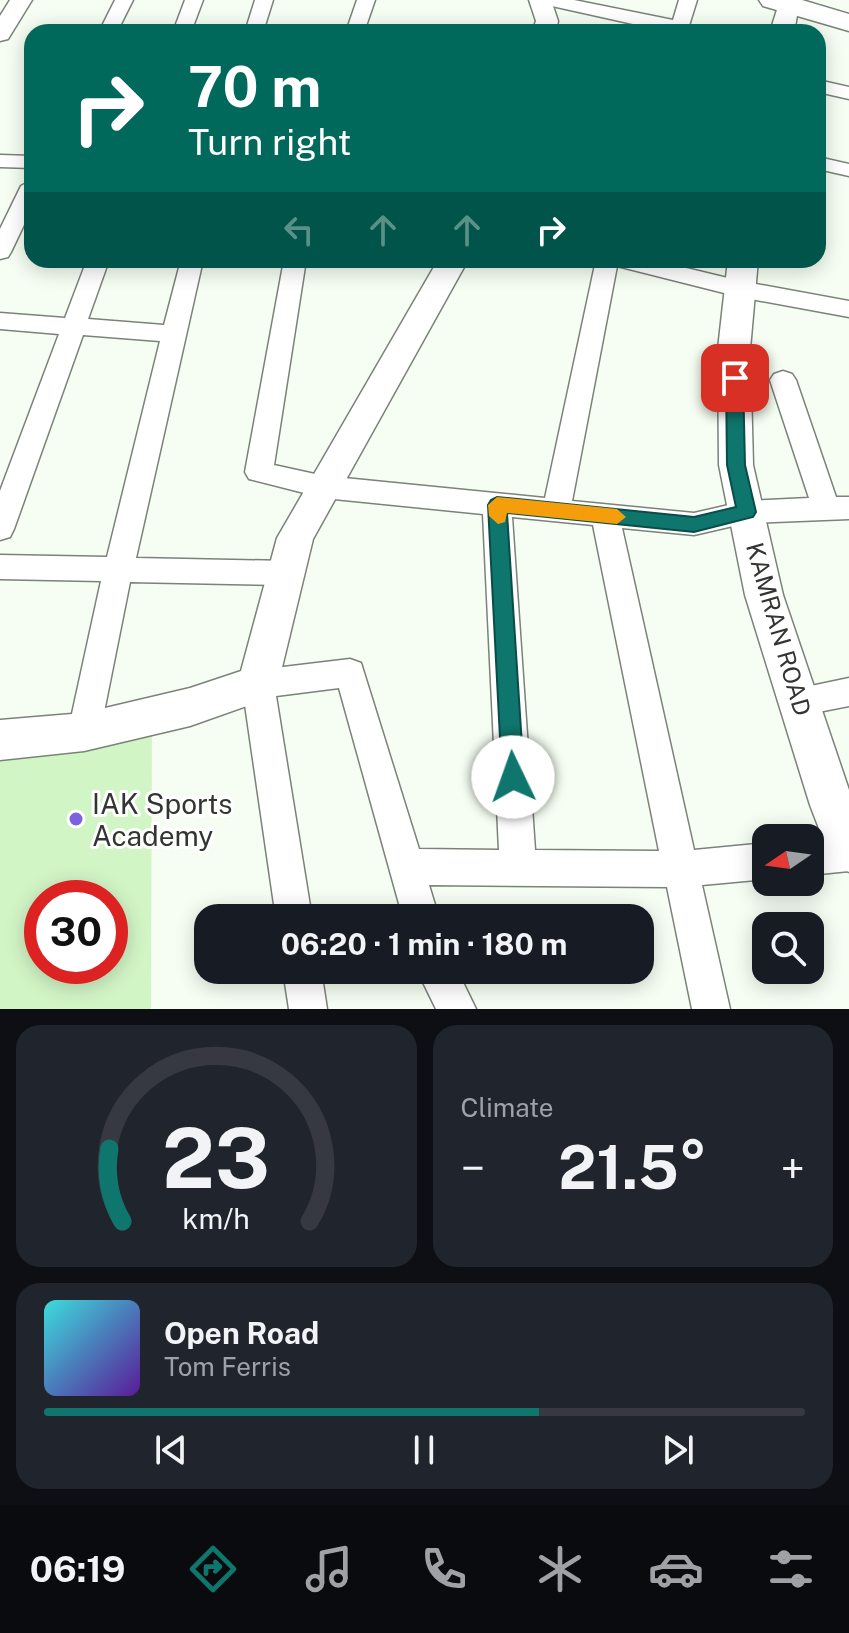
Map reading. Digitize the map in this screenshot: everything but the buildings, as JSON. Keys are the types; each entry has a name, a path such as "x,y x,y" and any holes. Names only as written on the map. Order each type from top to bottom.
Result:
{"main road":[{"path":"780,2 849,23"}],"street":[{"path":"0,34 21,0"},
{"path":"112,24 124,0"},
{"path":"185,24 194,0"},
{"path":"256,24 264,0"},
{"path":"358,24 366,0"},
{"path":"540,0 546,24"},
{"path":"549,0 657,24"},
{"path":"681,24 688,0"},
{"path":"780,2 781,24"},
{"path":"826,88 849,93"},
{"path":"0,161 24,162"},
{"path":"826,165 849,170"},
{"path":"0,252 24,202"},
{"path":"0,529 95,268"},
{"path":"84,732 118,570 190,268"},
{"path":"294,268 259,472 324,487 694,524 746,512 838,508 783,380"},
{"path":"292,904 258,684 295,538 448,268"},
{"path":"556,511 605,268"},
{"path":"690,268 741,274 849,309"},
{"name":"KAMRAN ROAD","path":"741,274 734,349 736,465 764,595 849,851"},
{"path":"0,321 173,334"},
{"path":"497,505 518,868"},
{"path":"605,516 711,1009"},
{"path":"0,567 286,573"},
{"path":"0,740 84,732 190,707 258,684 350,673 417,904"},
{"path":"798,701 849,692"},
{"path":"824,855 849,851"},
{"path":"406,867 681,869 752,862"},
{"path":"304,984 308,1009"},
{"path":"444,984 457,1009"}],"green space":[{"name":"IAK Sports Academy","path":"152,716 151,1009 0,1009 0,740"}],"slow traffic":[{"path":"498,516 497,505 617,517"}],"place":[{"name":"IAK Sports Academy","path":"76,819"}],"route":[{"path":"513,777 497,505 694,524 746,512 736,465 735,378"}]}
